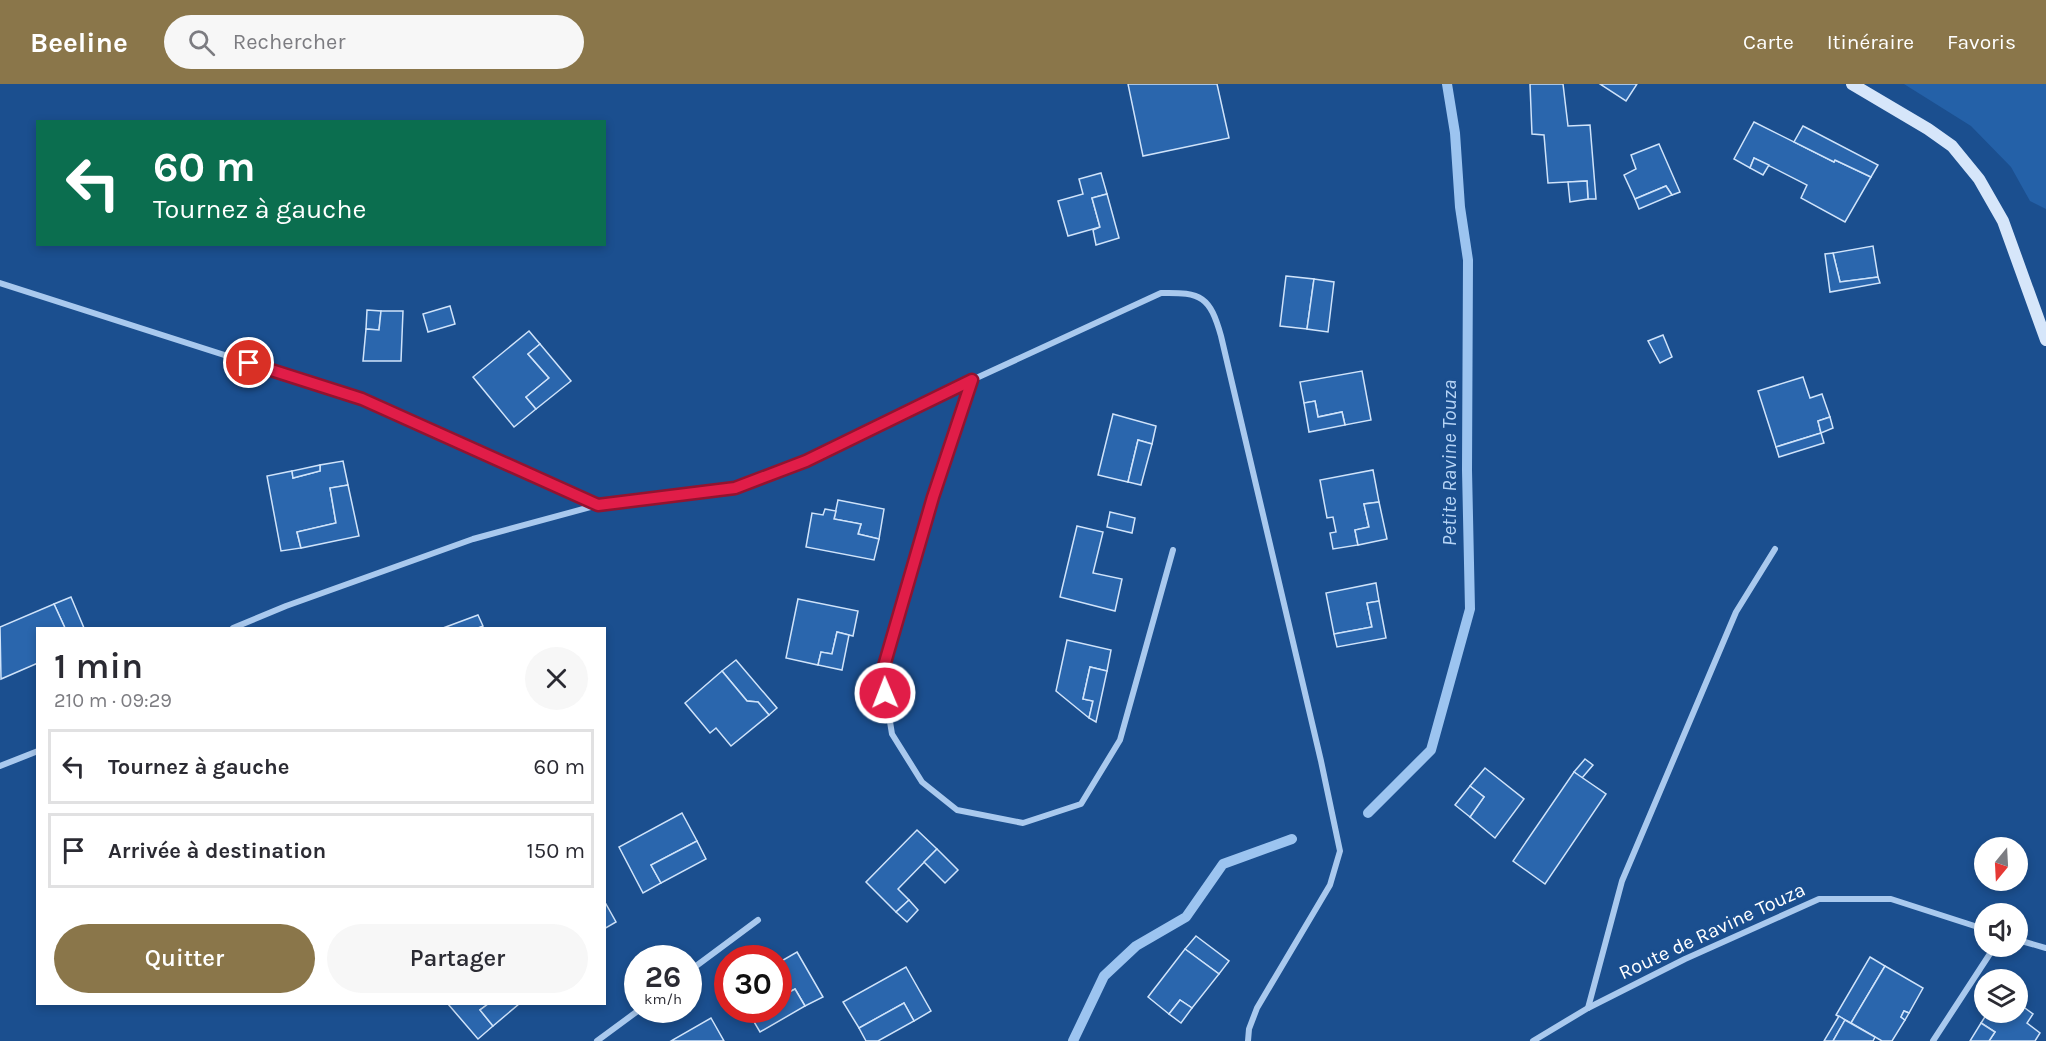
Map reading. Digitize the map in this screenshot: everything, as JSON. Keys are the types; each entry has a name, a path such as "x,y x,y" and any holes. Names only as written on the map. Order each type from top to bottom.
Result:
{"main road":[{"path":"1852,84 1928,129 1952,146 1979,179 2003,220 2046,340"}],"street":[{"path":"0,283 362,399 598,505"},
{"path":"234,627 285,606 472,539 598,505 735,488 806,461 972,380 1161,293 1185,292 1198,296 1214,312 1340,851 1330,885 1257,1008 1249,1029 1248,1041"},
{"path":"972,380 933,497 882,673 892,734 922,782 957,810 1023,823 1081,804 1120,740 1173,550"},
{"path":"1588,1008 1622,880 1736,612 1775,549"},
{"path":"0,766 36,752"},
{"name":"Route de Ravine Touza","path":"1533,1041 1588,1008 1685,959 1819,899 1891,899 1974,926"},
{"path":"702,962 758,920"},
{"path":"2028,943 2046,948"},
{"path":"1933,1041 1988,957"},
{"path":"597,1041 624,1021"}],"shaded area":[{"path":"1904,84 2046,84 2046,209 2030,201 2011,167 1971,126"}],"building":[{"path":"1128,84 1217,84 1229,138 1143,156"},
{"path":"1530,84 1563,84 1568,126 1590,125 1596,199 1588,199 1587,181 1548,183 1544,135 1532,134"},
{"path":"1600,84 1637,84 1626,101"},
{"path":"1754,122 1834,162 1835,160 1871,177 1845,222 1801,198 1807,185 1754,158 1750,168 1734,159"},
{"path":"1803,126 1878,165 1871,177 1794,142"},
{"path":"1659,144 1680,192 1672,195 1666,186 1635,199 1624,175 1636,169 1631,155"},
{"path":"1754,158 1769,165 1763,175 1750,168"},
{"path":"1101,173 1107,194 1092,198 1100,227 1068,236 1058,201 1083,194 1079,179"},
{"path":"1587,181 1588,199 1570,202 1568,182"},
{"path":"1666,186 1672,195 1639,209 1635,199"},
{"path":"1107,194 1119,238 1096,245 1093,230 1100,227 1092,198"},
{"path":"1873,246 1878,277 1840,282 1833,253"},
{"path":"1833,253 1840,282 1878,277 1880,283 1830,292 1825,254"},
{"path":"1286,276 1314,279 1307,329 1280,326"},
{"path":"1314,279 1334,282 1328,332 1307,329"},
{"path":"450,306 455,324 428,332 423,314"},
{"path":"367,310 381,311 379,330 366,329"},
{"path":"381,311 403,311 401,361 363,361 366,329 379,330"},
{"path":"529,331 540,344 528,354 549,378 526,397 536,409 514,427 473,377"},
{"path":"1663,335 1672,357 1660,363 1648,341"},
{"path":"540,344 571,381 536,409 526,397 549,378 528,354"},
{"path":"1362,371 1371,420 1345,425 1342,412 1318,417 1315,401 1304,403 1300,382"},
{"path":"1803,377 1810,398 1822,394 1830,417 1818,421 1821,433 1776,447 1758,391"},
{"path":"1315,401 1318,417 1342,412 1345,425 1309,432 1304,403"},
{"path":"1113,414 1156,426 1152,444 1138,440 1128,482 1098,475"},
{"path":"1830,417 1833,428 1821,433 1818,421"},
{"path":"1821,433 1824,443 1779,457 1776,447"},
{"path":"1138,440 1152,444 1141,485 1128,482"},
{"path":"343,461 348,485 330,488 336,523 297,532 301,548 281,551 267,476 292,471 293,478 320,471 320,465"},
{"path":"320,465 320,471 293,478 292,471"},
{"path":"1373,470 1379,502 1364,504 1369,527 1355,530 1358,545 1333,549 1330,533 1336,532 1333,517 1327,518 1320,480"},
{"path":"348,485 359,536 301,548 297,532 336,523 330,488"},
{"path":"838,500 884,509 879,539 858,534 861,524 834,519"},
{"path":"1379,502 1387,539 1358,545 1355,530 1369,527 1364,504"},
{"path":"825,509 836,511 834,519 861,524 858,534 879,539 874,560 806,547 812,513 823,515"},
{"path":"1110,512 1135,518 1132,533 1107,527"},
{"path":"1077,526 1103,532 1093,573 1122,579 1115,611 1060,597"},
{"path":"1376,583 1379,601 1367,603 1372,627 1334,634 1326,593"},
{"path":"71,597 84,627 65,627 54,604"},
{"path":"798,599 858,611 853,636 837,632 832,654 821,652 818,665 786,658"},
{"path":"1379,601 1386,638 1337,647 1334,634 1372,627 1367,603"},
{"path":"54,604 65,627 36,627 36,664 1,679 0,627"},
{"path":"478,615 483,626 480,627 446,627"},
{"path":"837,632 849,635 842,670 818,665 821,652 832,654"},
{"path":"1067,640 1111,650 1107,671 1090,667 1083,699 1093,701 1089,718 1056,691"},
{"path":"736,660 777,708 769,715 758,702 747,701 722,671"},
{"path":"1090,667 1107,671 1096,722 1089,718 1093,701 1083,699"},
{"path":"722,671 747,701 758,702 769,715 731,746 716,728 710,733 685,703"},
{"path":"1585,759 1593,765 1582,778 1574,772"},
{"path":"1485,768 1524,799 1495,838 1470,817 1484,797 1470,786"},
{"path":"1574,772 1606,794 1545,884 1513,861"},
{"path":"1470,786 1484,797 1470,817 1455,805"},
{"path":"682,813 697,841 651,865 661,883 643,893 619,847"},
{"path":"917,830 937,849 898,889 909,900 896,912 866,882"},
{"path":"697,841 706,859 661,883 651,865"},
{"path":"937,849 958,870 945,883 924,862"},
{"path":"909,900 918,910 907,922 896,912"},
{"path":"606,904 616,922 606,928"},
{"path":"1196,936 1229,961 1219,974 1185,949"},
{"path":"1185,949 1219,974 1192,1008 1180,1000 1169,1014 1148,997"},
{"path":"797,952 823,997 805,1006 795,989 792,991 792,955"},
{"path":"1870,957 1885,966 1851,1023 1836,1015"},
{"path":"1885,966 1923,988 1909,1013 1904,1011 1901,1017 1905,1020 1892,1041 1882,1041 1851,1023"},
{"path":"906,967 931,1011 914,1021 904,1003 859,1028 843,1002"},
{"path":"795,989 805,1006 792,1014 792,991"},
{"path":"1180,1000 1192,1008 1181,1023 1169,1014"},
{"path":"904,1003 914,1021 878,1041 866,1041 859,1028"},
{"path":"449,1005 487,1005 480,1010 493,1026 478,1039"},
{"path":"487,1005 518,1005 493,1026 480,1010"},
{"path":"2028,1010 2033,1014 2028,1022"},
{"path":"1904,1011 1909,1013 1905,1020 1901,1017"},
{"path":"1839,1016 1845,1020 1833,1041 1824,1041"},
{"path":"711,1018 724,1041 671,1041"},
{"path":"1845,1020 1875,1037 1873,1041 1833,1041"},
{"path":"755,1023 776,1023 760,1032"},
{"path":"1981,1023 2027,1023 2040,1033 2035,1041 1989,1041 1995,1032"},
{"path":"1981,1023 1995,1032 1989,1041 1970,1041"}],"waterway":[{"name":"Petite Ravine Touza","path":"1368,813 1431,750 1470,609 1467,470 1468,260 1460,207 1455,133 1447,84"},
{"name":"Petite Ravine Touza","path":"1073,1041 1104,976 1136,946 1186,917 1223,864 1292,839"}],"route":[{"path":"249,363 362,399 598,505 735,488 806,461 972,380 933,497 882,673 885,693"}]}
